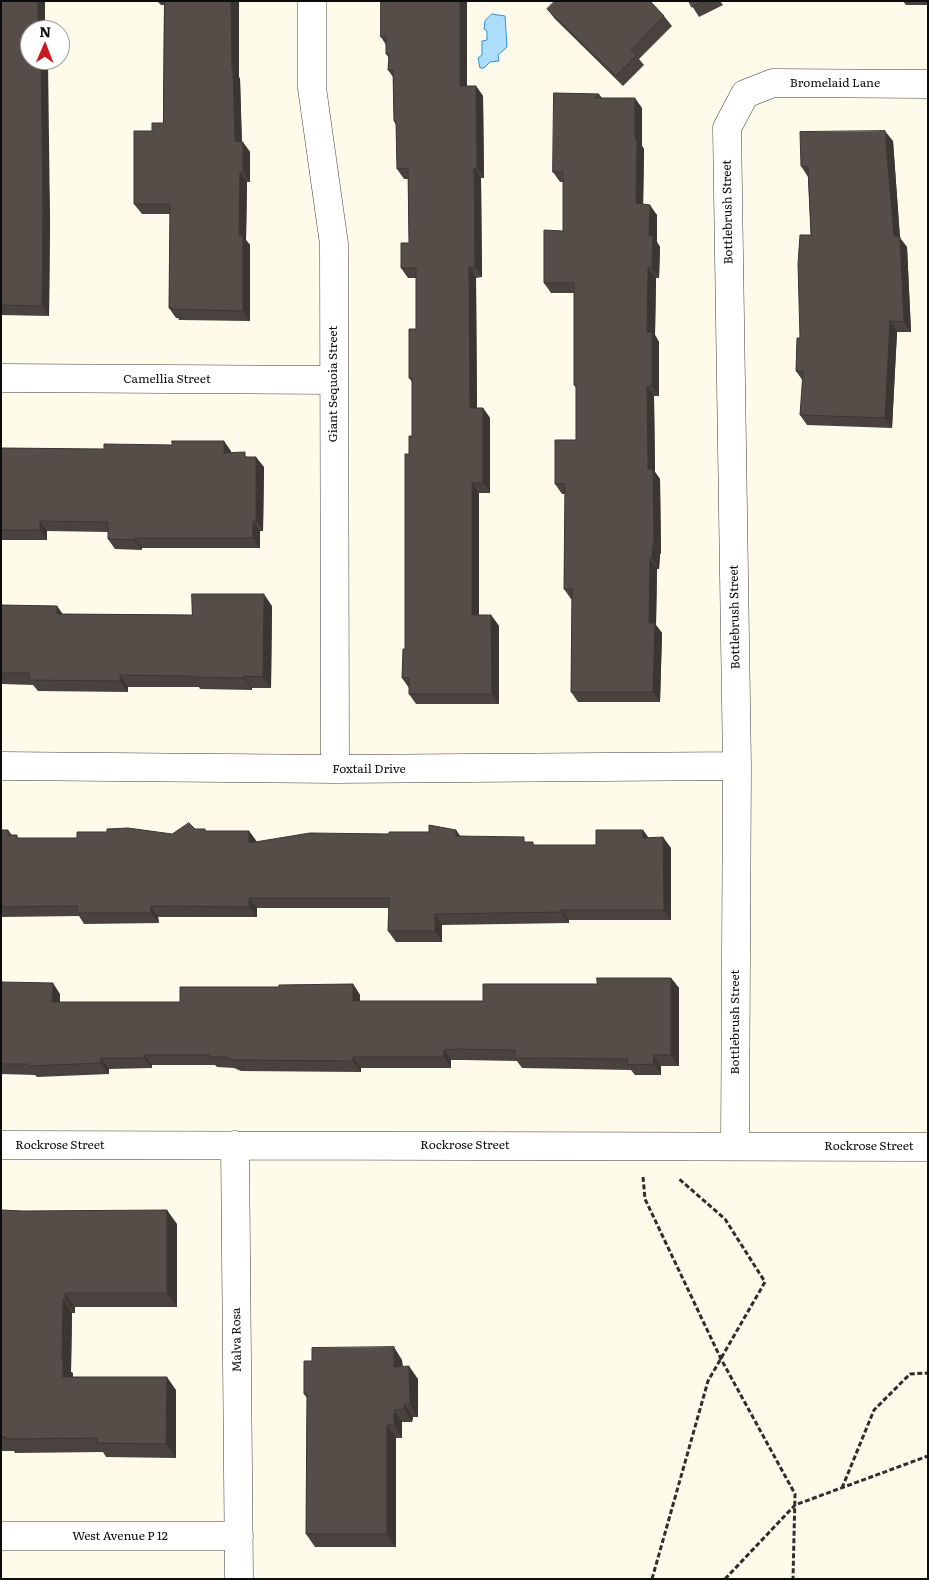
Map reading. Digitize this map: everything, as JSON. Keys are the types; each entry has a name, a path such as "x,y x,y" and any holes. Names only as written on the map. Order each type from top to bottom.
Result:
{"street":[{"name":"Giant Sequoia Street","path":"312,1 312,88 334,244 335,769"},
{"name":"Bromelaid Lane","path":"745,94 773,83 928,84"},
{"name":"Bottlebrush Street","path":"735,1145 737,766 727,128 745,94"},
{"name":"Camellia Street","path":"1,378 333,380"},
{"name":"Foxtail Drive","path":"1,766 335,769 737,766"},
{"name":"Rockrose Street","path":"1,1145 735,1145 928,1147"},
{"name":"Malva Rosa","path":"235,1145 239,1579"},
{"name":"West Avenue P 12","path":"1,1536 239,1536"}],"path":[{"path":"640,1145 645,1199 721,1359 796,1494 793,1579"},
{"path":"652,1579 708,1381 765,1282 725,1219 676,1176"},
{"path":"842,1488 874,1410 910,1374 928,1373"},
{"path":"725,1579 795,1505 928,1456"}],"water":[{"path":"492,14 505,16 507,47 498,55 499,61 490,62 484,68 480,68 478,58 482,55 482,41 487,40 487,31 484,29 485,21"}],"building":[{"path":"1,1 38,1 38,20 20,20 20,70 41,70 42,306 1,305"},
{"path":"165,1 231,1 235,141 243,142 243,172 240,172 239,235 243,235 243,311 169,308 170,204 134,204 134,131 152,131 152,123 163,123"},
{"path":"381,1 460,1 460,86 476,86 477,168 474,168 475,267 469,267 470,408 483,408 483,483 472,483 472,615 491,615 492,694 409,694 409,678 402,678 403,649 405,649 405,454 409,454 409,436 412,436 412,378 409,378 409,329 416,329 416,268 401,268 401,243 409,243 408,168 397,169 393,70 388,70 389,54 386,54 386,37 381,37"},
{"path":"555,1 650,1 664,16 631,50 637,55 616,76 547,9"},
{"path":"689,1 704,1 692,7"},
{"path":"554,93 599,94 595,98 635,98 635,139 637,139 636,203 650,205 649,236 653,236 652,268 648,268 647,332 652,332 652,386 647,386 648,469 653,469 654,544 652,559 650,559 649,623 655,623 653,692 571,692 572,589 564,589 565,484 555,484 555,440 576,440 574,283 544,283 544,230 563,231 563,172 553,172"},
{"path":"885,131 894,236 900,237 904,322 890,321 885,418 800,415 803,372 796,371 797,338 800,338 798,264 800,235 811,235 808,167 801,166 800,132"},
{"path":"172,441 224,441 224,453 245,452 245,457 256,457 256,521 253,521 253,538 108,539 108,522 40,521 40,530 1,530 1,448 104,449 104,444 172,445"},
{"path":"192,594 264,594 263,677 120,675 120,681 30,680 29,673 1,673 1,605 57,606 57,614 192,615"},
{"path":"189,823 195,829 205,829 205,831 249,831 249,843 310,833 389,834 389,832 429,832 429,825 456,830 456,836 524,837 524,842 533,842 533,845 596,845 596,830 643,830 643,838 663,837 664,910 561,910 561,912 435,914 435,931 388,931 389,898 249,898 249,907 151,906 151,913 77,913 77,906 1,907 1,830 8,830 8,835 17,835 17,838 77,838 77,832 107,832 107,829 128,828 172,834"},
{"path":"597,978 671,978 671,1055 653,1055 654,1064 627,1065 628,1059 515,1058 515,1050 456,1049 444,1050 444,1057 353,1057 353,1061 233,1060 227,1057 209,1057 209,1055 144,1055 144,1058 101,1058 101,1063 29,1066 29,1064 1,1064 1,982 53,983 52,1002 180,1002 180,987 279,987 279,985 353,984 353,1001 483,1001 483,984 597,984"},
{"path":"1,1210 167,1210 167,1293 65,1293 65,1299 63,1299 62,1360 63,1377 167,1377 166,1444 97,1443 97,1438 6,1439 6,1437 1,1437"},
{"path":"394,1347 394,1367 409,1366 410,1404 404,1404 404,1409 394,1410 394,1425 387,1425 387,1534 306,1534 307,1394 304,1394 304,1361 312,1361 312,1348"}]}
